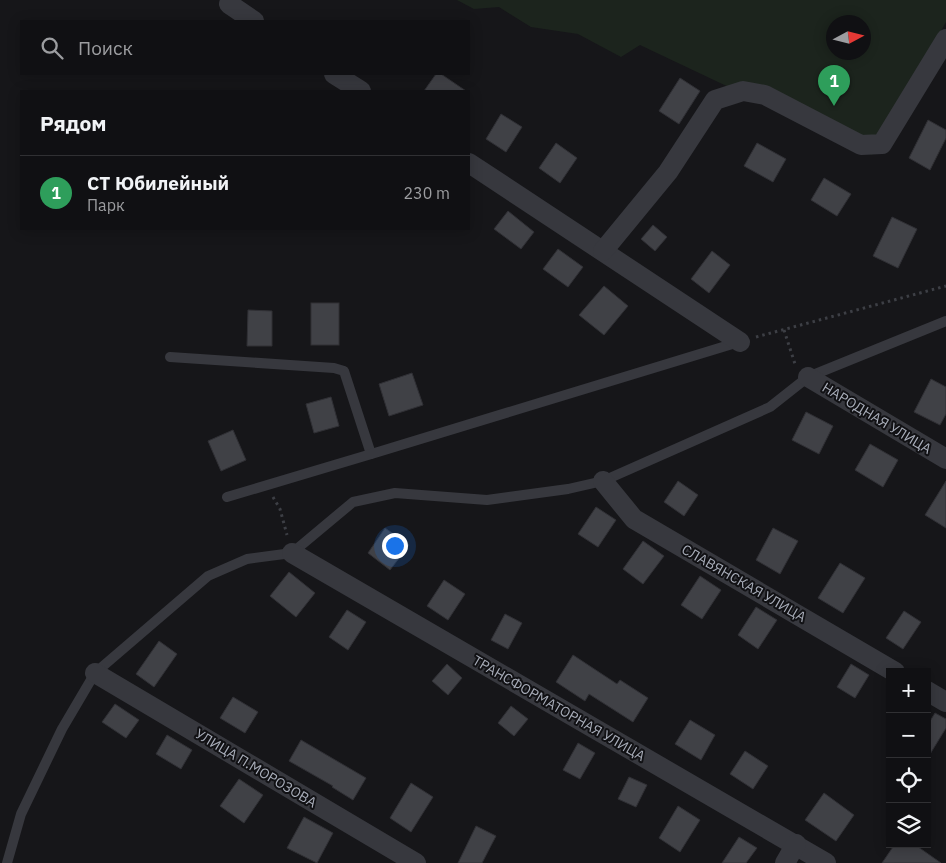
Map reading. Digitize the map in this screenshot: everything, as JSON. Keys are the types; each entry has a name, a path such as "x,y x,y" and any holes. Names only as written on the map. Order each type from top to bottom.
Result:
{"street":[{"path":"229,4 253,20"},
{"path":"604,251 668,172 714,100 743,91 765,95 861,145 882,144 946,39"},
{"path":"336,75 358,90"},
{"path":"470,163 740,342"},
{"name":"НАРОДНАЯ УЛИЦА","path":"801,370 946,459"},
{"name":"СЛАВЯНСКАЯ УЛИЦА","path":"603,481 634,519 888,668"},
{"name":"ТРАНСФОРМАТОРНАЯ УЛИЦА","path":"292,553 826,863"},
{"name":"УЛИЦА П.МОРОЗОВА","path":"96,673 416,863"},
{"path":"931,693 946,702"},
{"path":"785,863 796,844"}],"lane":[{"path":"6,863 21,814 62,729 96,673 208,576 247,559 292,553 353,502 395,492 487,500 568,489 603,481 770,407 801,370 946,321"},
{"path":"227,497 740,342"},
{"path":"170,357 334,368 344,371 371,454"}],"path":[{"path":"740,342 946,286"},
{"path":"784,330 788,344 801,370"},
{"path":"272,495 280,509 292,553"}],"shaded area":[{"path":"457,0 946,0 946,22 872,155 640,45 621,57 578,34 531,27 499,7 474,9"}],"building":[{"path":"435,75 442,75 465,90 425,90"},
{"path":"680,78 700,91 679,124 659,111"},
{"path":"501,114 522,127 506,152 486,139"},
{"path":"928,120 946,130 946,138 930,170 909,158"},
{"path":"556,143 577,158 560,183 539,168"},
{"path":"757,143 786,159 773,182 744,166"},
{"path":"824,178 851,194 837,216 811,200"},
{"path":"508,211 534,232 521,249 494,229"},
{"path":"892,217 917,229 898,268 873,256"},
{"path":"653,225 667,237 655,251 641,239"},
{"path":"558,249 583,267 568,287 543,269"},
{"path":"712,251 730,265 709,293 691,279"},
{"path":"604,286 628,306 604,335 579,315"},
{"path":"311,303 339,303 339,345 311,345"},
{"path":"248,310 272,311 272,346 247,346"},
{"path":"412,373 423,405 389,416 379,384"},
{"path":"931,379 946,387 946,414 940,425 914,412"},
{"path":"331,397 339,426 314,433 306,404"},
{"path":"806,412 833,426 819,454 792,440"},
{"path":"233,430 246,460 221,471 208,441"},
{"path":"870,444 898,460 883,487 855,470"},
{"path":"678,481 698,495 684,516 664,502"},
{"path":"946,481 946,528 925,515"},
{"path":"596,507 616,520 598,547 578,534"},
{"path":"385,528 409,545 390,570 368,553"},
{"path":"773,528 798,541 780,574 756,560"},
{"path":"643,541 664,556 643,584 623,569"},
{"path":"840,563 865,578 843,613 818,598"},
{"path":"289,572 315,593 296,617 270,596"},
{"path":"700,576 721,590 702,619 681,605"},
{"path":"444,580 465,594 448,620 427,606"},
{"path":"756,607 777,620 758,649 738,635"},
{"path":"347,610 366,622 348,650 329,637"},
{"path":"904,611 921,622 903,649 886,638"},
{"path":"505,614 522,623 508,649 491,640"},
{"path":"159,641 177,654 154,687 136,674"},
{"path":"573,655 617,684 620,680 648,698 633,722 589,694 585,701 556,682"},
{"path":"447,664 462,678 448,695 432,681"},
{"path":"851,664 869,675 855,698 837,687"},
{"path":"233,697 258,712 245,733 220,718"},
{"path":"115,704 139,720 126,738 102,722"},
{"path":"511,706 528,719 514,736 498,723"},
{"path":"935,713 946,719 946,728 931,752 931,720"},
{"path":"690,720 715,735 701,760 675,744"},
{"path":"167,735 192,750 181,769 156,754"},
{"path":"301,740 366,778 353,800 333,786 289,761"},
{"path":"578,743 595,753 580,779 563,770"},
{"path":"745,751 768,766 753,789 730,774"},
{"path":"629,777 647,785 636,807 618,799"},
{"path":"239,779 263,795 244,823 220,806"},
{"path":"411,783 433,797 411,832 390,818"},
{"path":"824,793 854,815 836,841 805,820"},
{"path":"678,806 700,820 680,852 659,838"},
{"path":"304,817 333,833 317,863 287,848"},
{"path":"476,826 496,836 482,863 458,863"},
{"path":"739,837 757,848 746,863 722,863"},
{"path":"892,848 920,848 941,863 882,863"}],"place":[{"name":"СТ Юбилейный","path":"834,106"}]}
